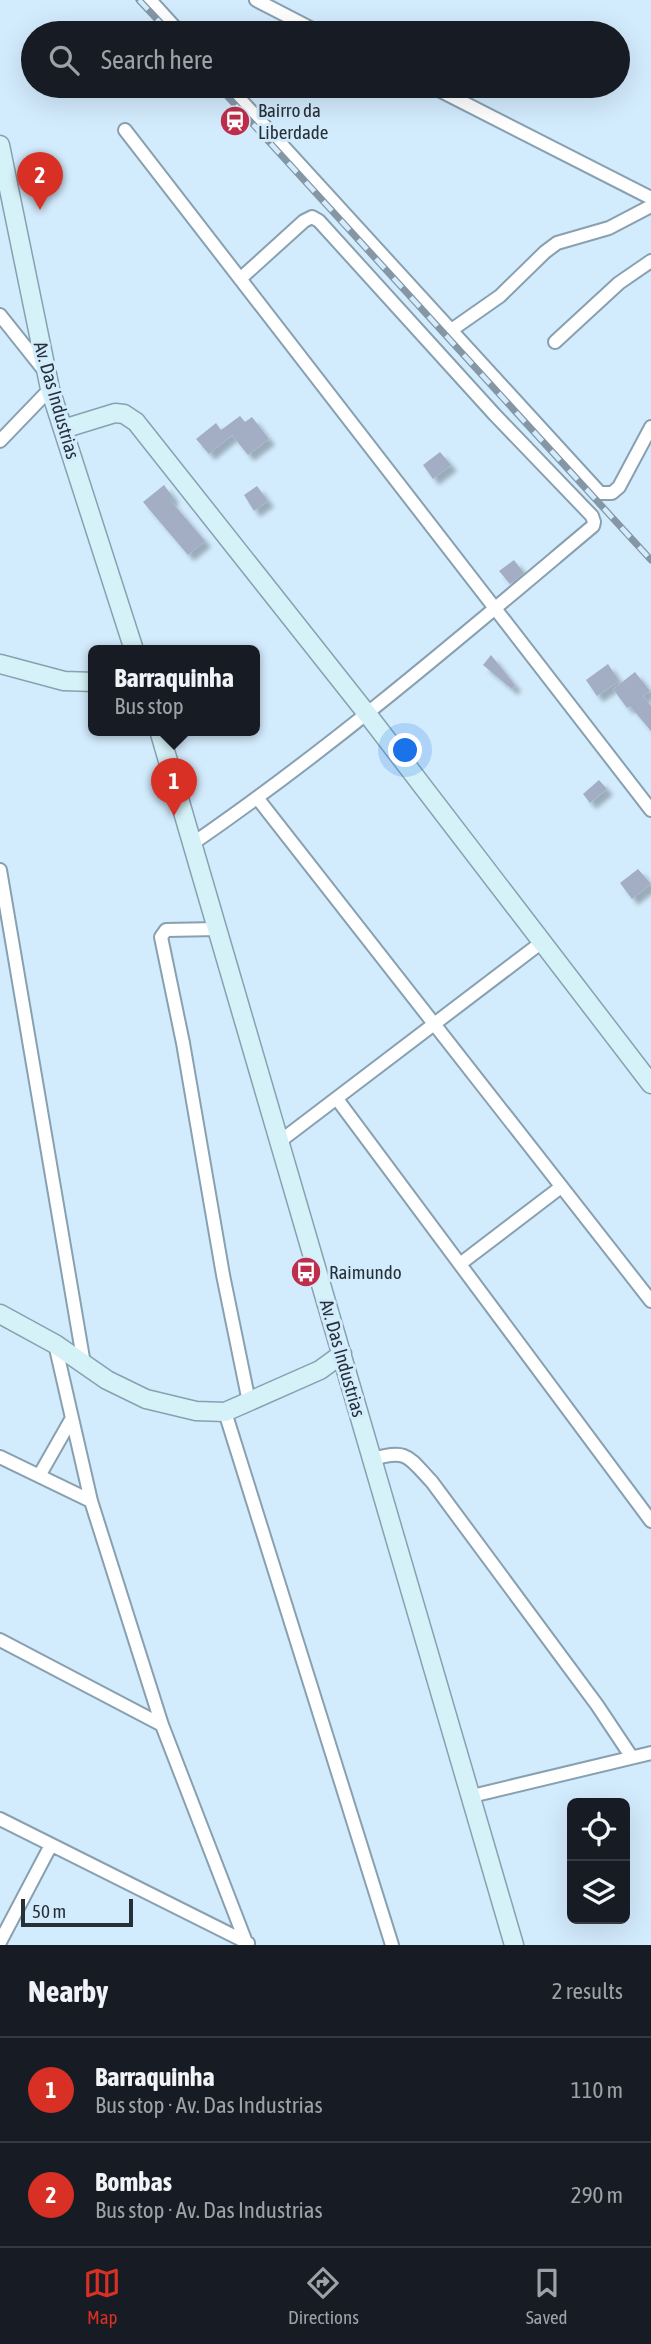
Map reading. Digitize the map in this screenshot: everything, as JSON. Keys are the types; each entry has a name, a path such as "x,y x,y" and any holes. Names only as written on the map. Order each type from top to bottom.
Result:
{"main road":[{"name":"Av. Das Industrias","path":"0,145 48,380 132,645"},
{"path":"64,429 115,413 124,414 136,422 368,715 651,1084"},
{"path":"0,664 64,681 88,682"},
{"name":"Av. Das Industrias","path":"161,736 514,1945"},
{"path":"0,1314 55,1344 107,1380 146,1399 196,1411 225,1412 320,1370 342,1354"}],"street":[{"path":"150,0 169,21"},
{"path":"256,0 297,21"},
{"path":"239,98 600,494 612,493 619,487 651,427"},
{"path":"455,98 651,198"},
{"path":"125,130 651,810"},
{"path":"450,331 500,296 557,243 609,228 651,206"},
{"path":"192,844 258,799 368,715 593,526 592,516 495,415 319,221 312,217 304,221 240,279"},
{"path":"555,342 619,283 651,261"},
{"path":"0,315 48,380 0,441"},
{"path":"258,799 651,1301"},
{"path":"0,870 84,1364"},
{"path":"217,929 166,930 161,937 249,1402"},
{"path":"279,1142 542,942"},
{"path":"337,1099 651,1521"},
{"path":"460,1264 561,1187"},
{"path":"55,1344 91,1501 162,1725 248,1944"},
{"path":"225,1412 392,1945"},
{"path":"39,1476 72,1418"},
{"path":"373,1460 394,1452 409,1457 432,1482 597,1705 631,1756"},
{"path":"0,1457 91,1501"},
{"path":"0,1640 162,1725"},
{"path":"472,1796 651,1753"},
{"path":"0,1819 248,1944"},
{"path":"0,1942 51,1845"}],"building":[{"path":"240,416 245,422 252,417 269,439 248,455 232,435 209,454 196,439 216,423 221,430"},
{"path":"440,452 451,465 433,479 423,465"},
{"path":"164,485 173,497 170,500 205,541 188,555 143,502"},
{"path":"257,486 268,501 254,511 244,495"},
{"path":"514,560 524,573 510,584 499,571"},
{"path":"491,655 515,685 512,689 483,665"},
{"path":"608,664 619,681 597,696 586,680"},
{"path":"635,672 650,691 643,696 651,706 651,731 630,706 627,708 613,689"},
{"path":"599,780 607,789 590,803 583,794"},
{"path":"638,869 651,884 632,899 620,883"}],"railway":[{"path":"139,0 159,21"},
{"path":"229,98 651,560"}],"place":[{"name":"Bairro da Liberdade","path":"235,121"},
{"name":"Bombas","path":"40,210"},
{"name":"Barraquinha","path":"174,816"},
{"name":"Raimundo","path":"306,1272"}]}
